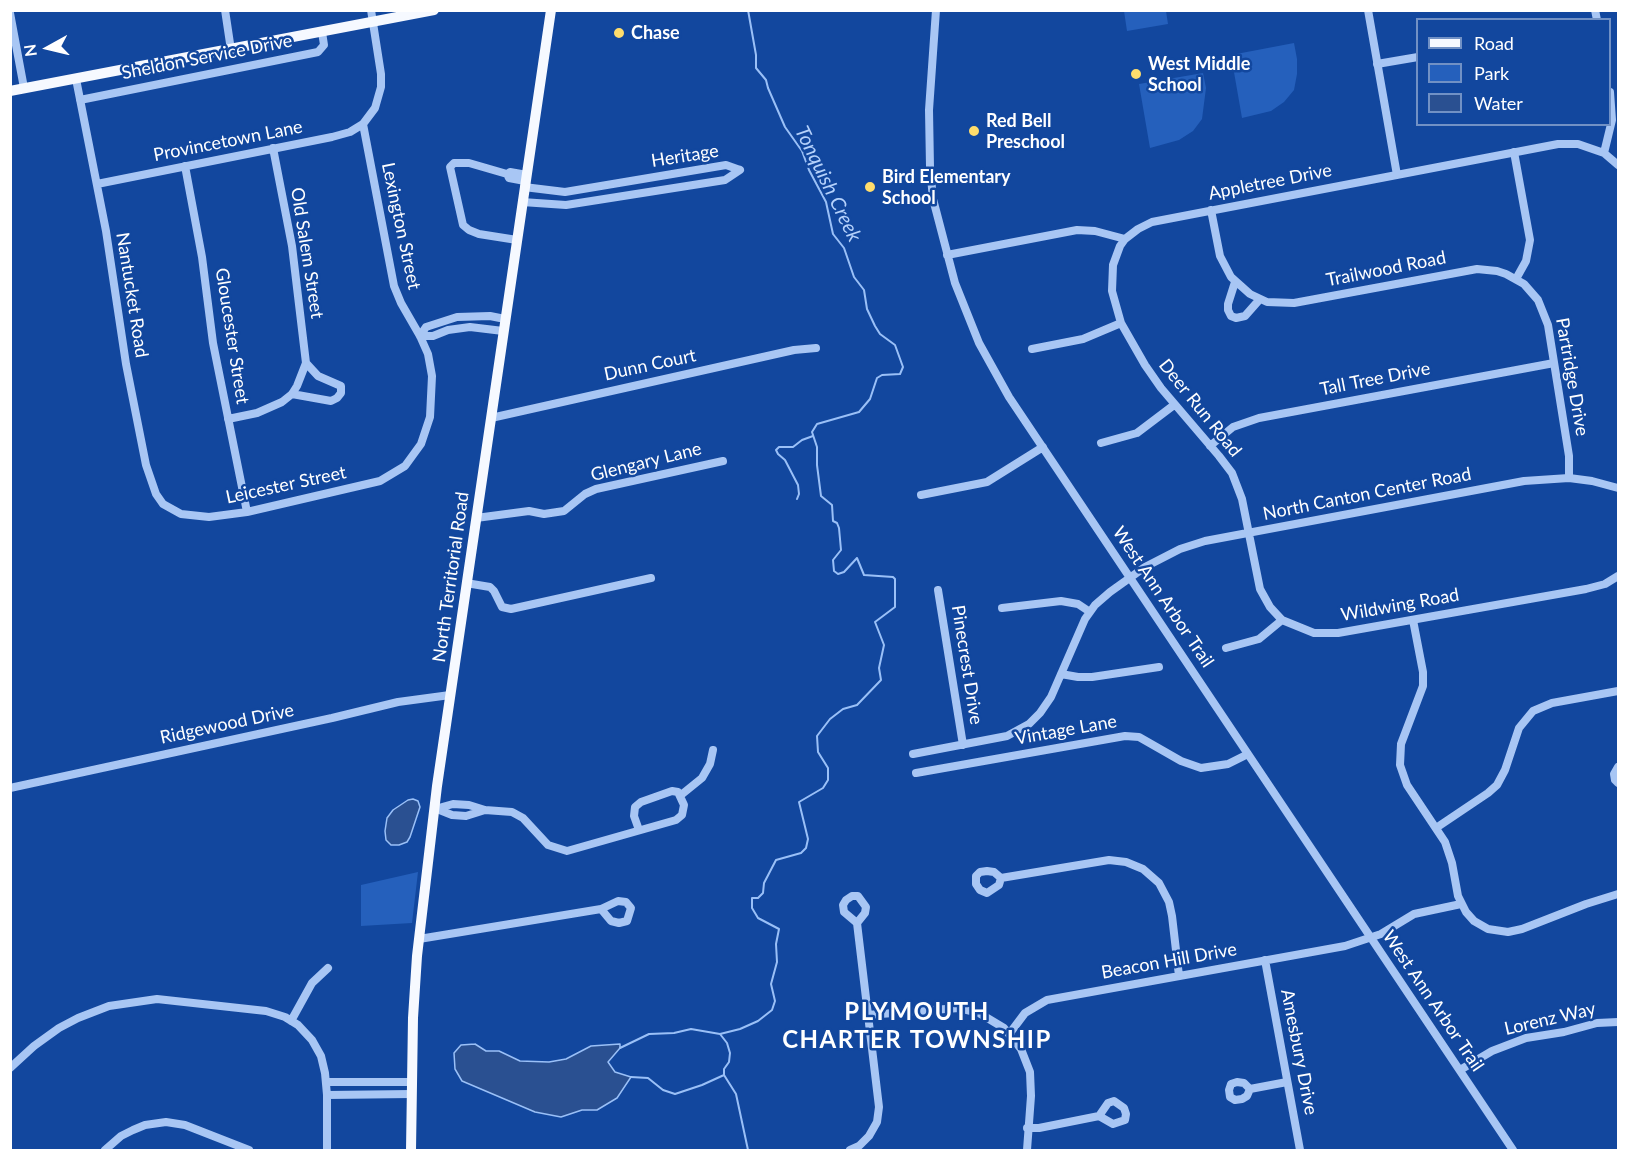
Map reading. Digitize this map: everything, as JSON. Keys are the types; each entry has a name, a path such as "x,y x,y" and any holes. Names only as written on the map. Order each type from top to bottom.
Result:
{"main road":[{"path":"10,91 434,10"},
{"name":"North Territorial Road","path":"411,1150 413,1017 419,939 450,695 551,10"}],"street":[{"path":"225,10 231,50"},
{"path":"363,124 375,108 381,87 371,10"},
{"name":"West Ann Arbor Trail","path":"936,10 928,110 933,199 960,298 979,343 1008,397 1513,1150"},
{"path":"1368,10 1397,175"},
{"path":"10,13 24,88"},
{"name":"Sheldon Service Drive","path":"80,100 318,52 324,45 322,32"},
{"path":"1377,64 1416,57"},
{"name":"Nantucket Road","path":"76,79 97,184 126,364 146,465 156,494 171,510"},
{"path":"1611,106 1611,124"},
{"name":"Provincetown Lane","path":"97,184 341,135 363,124"},
{"name":"Lexington Street","path":"363,124 394,285 428,354 432,376 430,417 421,444 405,466"},
{"path":"1611,126 1604,153 1618,165"},
{"name":"Appletree Drive","path":"1125,239 1152,222 1514,152 1569,143 1588,146 1604,153"},
{"name":"Old Salem Street","path":"273,148 292,246 305,342 306,363 292,394"},
{"path":"1514,152 1530,240 1526,261 1516,279"},
{"name":"Heritage","path":"517,240 479,234 463,225 450,167 454,163 469,163 507,174 509,178 565,192 726,165 740,170 725,180 587,202 566,205 522,202"},
{"name":"Gloucester Street","path":"184,166 202,257 213,343 247,512"},
{"name":"Heritage","path":"638,180 639,193"},
{"path":"585,189 587,202"},
{"name":"Trailwood Road","path":"1211,210 1220,256 1235,282 1260,300 1283,304 1294,303 1477,269 1497,271 1516,279"},
{"path":"947,255 1077,230 1095,231 1125,239"},
{"name":"Deer Run Road","path":"1125,239 1116,256 1112,275 1112,291 1121,323 1144,365 1174,405 1227,466 1237,484 1249,533"},
{"name":"Partridge Drive","path":"1516,279 1531,291 1543,309 1548,325 1569,456 1569,478"},
{"path":"1235,282 1228,304 1231,315 1236,318 1245,316 1260,300"},
{"path":"420,336 426,327 457,317 490,316 505,319"},
{"path":"1032,350 1083,339 1121,323"},
{"path":"420,336 433,336 448,330 470,327 503,331"},
{"name":"Dunn Court","path":"491,418 783,353 816,348"},
{"path":"228,419 269,409 292,394 331,401 337,398 341,386 321,379 306,363"},
{"name":"Tall Tree Drive","path":"1210,446 1233,428 1259,418 1554,363"},
{"path":"1101,443 1137,433 1174,405"},
{"path":"921,495 987,482 1043,447"},
{"name":"Glengary Lane","path":"476,518 529,511 544,514 564,511 585,494 596,489 723,461"},
{"name":"Leicester Street","path":"171,510 196,517 247,512 380,481 405,466"},
{"name":"North Canton Center Road","path":"1129,577 1156,560 1205,541 1524,481 1569,478 1593,481 1618,488"},
{"path":"1226,648 1258,639 1282,620 1270,607 1260,589 1249,533"},
{"name":"Wildwing Road","path":"1282,620 1304,630 1326,634 1586,589 1605,584 1618,576"},
{"name":"Pinecrest Drive","path":"913,754 1007,736 1029,724 1046,704 1085,619 1110,592 1129,577"},
{"path":"466,583 490,587 502,607 511,609 651,578"},
{"name":"Pinecrest Drive","path":"938,590 963,746"},
{"path":"1002,608 1061,601 1078,604 1090,612"},
{"path":"1413,620 1423,672 1423,686 1401,744 1400,765 1407,784 1450,854 1461,904 1470,917 1480,926 1494,931 1508,932 1618,894"},
{"path":"1061,674 1092,677 1159,668"},
{"path":"1436,828 1488,794 1497,785 1505,770 1519,728 1533,711 1551,704 1618,691"},
{"name":"Ridgewood Drive","path":"10,788 398,702 450,695"},
{"name":"Vintage Lane","path":"916,773 1125,736 1139,737 1181,761 1201,768 1228,764 1248,754"},
{"path":"681,795 702,778 710,764 713,750"},
{"path":"1618,767 1614,774 1618,783"},
{"path":"435,809 453,804 469,805 485,810 506,810 516,814 548,845 567,851 676,820 682,815 684,805 681,795 672,791 641,802 635,807 634,816 639,830"},
{"path":"1001,878 1109,860 1126,862 1143,869 1159,883 1169,902 1179,976"},
{"name":"Beacon Hill Drive","path":"1010,1033 1025,1013 1047,1000 1345,946 1381,934 1414,914 1461,904"},
{"path":"419,939 602,909"},
{"path":"850,1150 859,1146 869,1136 879,1114 857,923"},
{"name":"Amesbury Drive","path":"1265,960 1300,1150"},
{"path":"291,1021 312,983 328,968"},
{"path":"10,1068 34,1046 59,1028 95,1011 125,1002 157,999 266,1011 291,1021 305,1032 317,1047 324,1066 326,1082 327,1150"},
{"path":"867,1015 959,1008 987,1016 1010,1033 1021,1049 1030,1072 1031,1096 1027,1150"},
{"name":"Lorenz Way","path":"1460,1070 1492,1051 1527,1038 1564,1032 1597,1023 1618,1022"},
{"path":"326,1082 412,1082"},
{"path":"1250,1089 1287,1082"},
{"path":"327,1095 412,1094"},
{"path":"1027,1128 1039,1128 1099,1116"},
{"path":"105,1150 121,1136 133,1130 145,1125 166,1122 185,1125 249,1150"}],"green space":[{"path":"1124,11 1166,11 1168,24 1127,31"},
{"path":"1294,43 1297,74 1294,90 1284,102 1271,111 1242,118 1231,55"},
{"path":"1203,73 1206,88 1202,119 1193,131 1179,140 1150,148 1139,84"},
{"path":"418,872 412,923 361,926 361,885"}],"water":[{"path":"413,799 418,801 420,807 410,837 407,842 391,845 386,840 387,818 393,810"},
{"path":"475,1044 486,1051 499,1051 520,1061 549,1062 566,1059 591,1046 620,1044 620,1048 608,1062 615,1072 631,1077 617,1098 597,1110 582,1110 561,1117 535,1112 462,1081 455,1069 454,1053 461,1045"}],"waterway":[{"name":"Tonquish Creek","path":"620,1048 649,1034 674,1033 691,1029 720,1034 758,1021 772,1010 775,1001 771,984 777,962 776,944 779,929 758,918 752,908 752,898 758,898 763,893 764,883 776,860 801,853 806,848 808,839 799,802 823,788 828,780 828,768 818,752 817,736 830,719 843,709 857,705 881,680 879,668 884,645 875,622 895,607 895,579 893,577 864,575 857,558 844,572 838,574 834,571 833,560 841,550 839,528 833,521 832,505 821,496 817,447 812,432 817,424 859,412 870,399 877,378 882,375 900,374 903,367 895,345 880,334 875,326 867,309 864,290 854,277 844,248 833,234 826,202 802,151 785,127 766,80 756,68 748,10"},
{"path":"797,499 798,485 785,460 776,450 779,447 793,447 813,436"},
{"name":"Tonquish Creek","path":"720,1034 727,1043 730,1053 724,1075 736,1094 748,1150"},
{"path":"631,1077 648,1078 663,1090 675,1094 724,1075"}],"place":[{"name":"Chase","path":"619,33"},
{"name":"West Middle School","path":"1136,74"},
{"name":"Red Bell Preschool","path":"974,131"},
{"name":"Bird Elementary School","path":"870,187"}],"district":[{"name":"PLYMOUTH CHARTER TOWNSHIP","path":"917,1026"}]}
